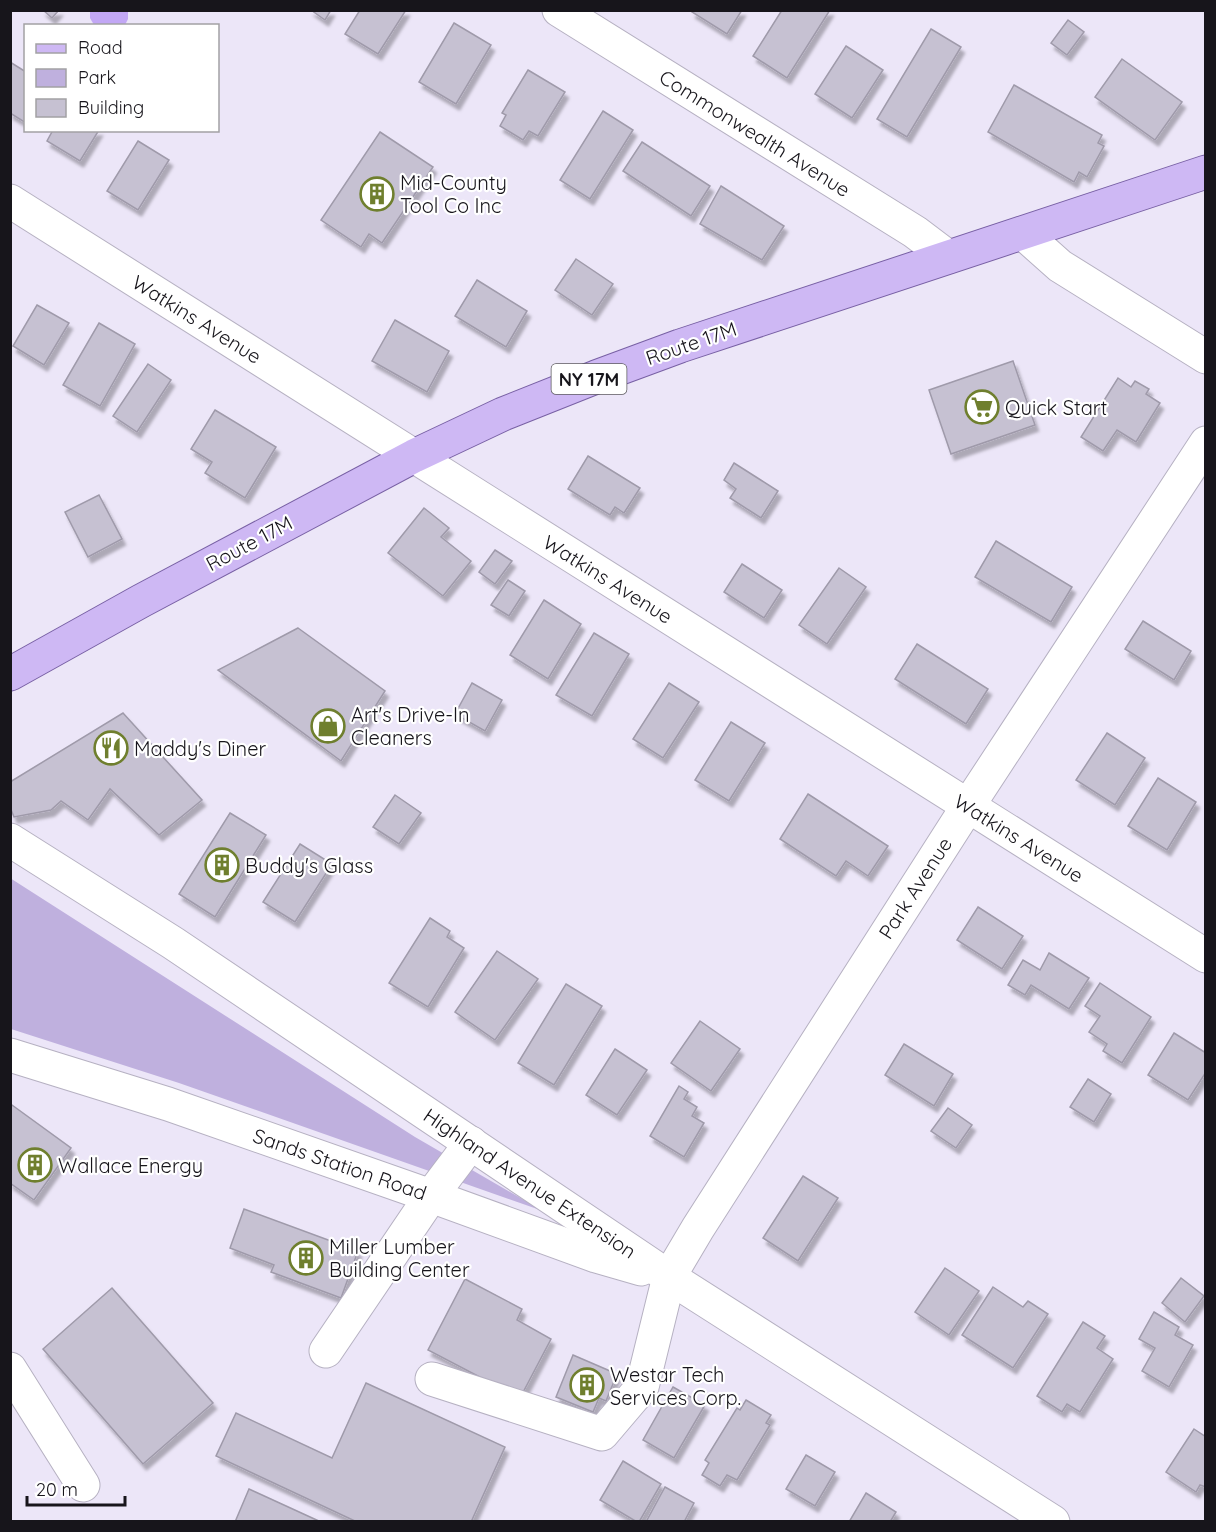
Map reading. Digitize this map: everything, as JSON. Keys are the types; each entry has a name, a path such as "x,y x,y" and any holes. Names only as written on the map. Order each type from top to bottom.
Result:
{"main road":[{"name":"Route 17M","path":"10,674 414,456 503,414 680,346 1206,172"}],"street":[{"name":"Commonwealth Avenue","path":"559,10 915,232 948,257"},
{"name":"Watkins Avenue","path":"10,201 1206,956"},
{"path":"1023,233 1060,266 1206,357"},
{"name":"Park Avenue","path":"432,1379 602,1434 642,1387 669,1277 698,1228 968,806 1206,443"},
{"name":"Highland Avenue Extension","path":"10,840 173,943 669,1277 1053,1521"},
{"name":"Sands Station Road","path":"10,1055 168,1104 596,1256 669,1277"},
{"path":"326,1351 431,1196 471,1143"},
{"path":"10,1369 83,1485"}],"green space":[{"path":"10,878 415,1137 543,1211 179,1083 11,1029"}],"shaded area":[{"path":"90,11 128,11 126,24 93,24"}],"building":[{"path":"43,10 59,10 52,18"},
{"path":"311,10 331,10 325,20"},
{"path":"360,10 406,10 378,54 345,34"},
{"path":"693,10 742,10 727,34 692,12"},
{"path":"782,10 830,10 787,78 753,56"},
{"path":"1068,20 1084,32 1067,55 1051,43"},
{"path":"454,23 491,45 456,104 419,82"},
{"path":"931,29 961,47 907,137 877,119"},
{"path":"846,46 883,70 852,118 815,94"},
{"path":"1122,59 1182,102 1155,140 1095,97"},
{"path":"10,62 24,71 24,122 10,113"},
{"path":"528,70 565,92 538,136 529,131 523,140 500,126 506,115 502,113"},
{"path":"1014,85 1102,135 1098,143 1104,146 1087,177 1079,172 1074,182 988,132"},
{"path":"603,111 633,130 590,199 560,180"},
{"path":"52,132 98,132 80,161 47,141"},
{"name":"Mid-County Tool Co Inc","path":"380,132 433,167 382,243 369,234 361,247 321,220"},
{"path":"138,141 169,160 138,210 107,191"},
{"path":"642,142 710,186 691,216 623,171"},
{"path":"721,186 784,226 762,260 700,224"},
{"path":"576,259 613,284 592,315 555,290"},
{"path":"477,280 527,311 506,347 455,316"},
{"path":"37,305 69,323 44,365 13,346"},
{"path":"395,320 449,351 427,392 372,361"},
{"path":"99,323 135,344 100,406 63,385"},
{"name":"Quick Start","path":"1013,361 1035,425 951,454 929,390"},
{"path":"148,364 171,380 137,432 113,416"},
{"path":"1118,378 1131,387 1135,381 1149,389 1146,394 1160,403 1136,442 1117,430 1103,451 1081,437"},
{"path":"215,410 276,447 245,498 205,473 212,462 191,449"},
{"path":"588,456 640,488 624,513 615,507 610,515 568,489"},
{"path":"734,463 778,491 761,518 730,498 736,489 724,480"},
{"path":"99,495 122,539 88,557 65,512"},
{"path":"424,508 449,528 441,537 471,561 443,596 388,553"},
{"path":"996,541 1072,587 1051,622 975,577"},
{"path":"495,550 512,561 495,584 479,572"},
{"path":"742,564 782,590 764,618 724,592"},
{"path":"839,568 866,587 827,644 799,625"},
{"path":"508,580 525,591 509,616 491,605"},
{"path":"544,600 581,624 548,679 510,655"},
{"path":"1143,621 1191,651 1174,680 1125,649"},
{"name":"Art's Drive-In Cleaners","path":"298,628 385,691 341,761 218,670"},
{"path":"594,633 629,654 592,716 556,695"},
{"path":"917,644 988,689 966,724 895,679"},
{"path":"472,683 502,700 485,731 455,714"},
{"path":"669,683 699,702 663,758 633,739"},
{"name":"Maddy's Diner","path":"123,713 202,800 159,835 110,789 88,820 61,801 51,810 14,817 10,807 10,782"},
{"path":"731,722 765,743 729,801 695,780"},
{"path":"1107,733 1145,758 1115,805 1076,780"},
{"path":"1158,778 1196,802 1167,850 1128,826"},
{"path":"808,794 888,846 868,876 846,861 836,876 780,839"},
{"path":"395,795 421,813 399,844 373,827"},
{"name":"Buddy's Glass","path":"230,813 266,835 215,917 179,894"},
{"path":"300,844 332,864 295,922 263,902"},
{"path":"978,907 1023,936 1002,969 957,940"},
{"path":"430,918 450,931 447,937 464,948 428,1007 389,983"},
{"path":"497,951 538,979 495,1040 455,1012"},
{"path":"1049,953 1089,978 1069,1009 1031,985 1025,995 1008,985 1023,960 1040,970"},
{"path":"1100,983 1151,1017 1122,1063 1103,1051 1107,1044 1089,1032 1100,1016 1085,1006"},
{"path":"566,984 602,1006 554,1085 518,1063"},
{"path":"700,1021 740,1049 711,1091 671,1063"},
{"path":"1174,1033 1206,1053 1206,1072 1188,1100 1148,1075"},
{"path":"904,1044 953,1074 934,1106 885,1075"},
{"path":"615,1049 647,1070 617,1115 586,1095"},
{"path":"1088,1079 1111,1094 1094,1122 1070,1107"},
{"path":"679,1086 688,1092 684,1099 697,1107 692,1116 704,1123 684,1157 650,1136"},
{"name":"Wallace Energy","path":"12,1105 71,1148 34,1200 10,1183 10,1108"},
{"path":"948,1108 972,1125 956,1148 931,1131"},
{"path":"803,1176 838,1198 798,1261 763,1238"},
{"name":"Miller Lumber Building Center","path":"244,1209 358,1251 341,1298 271,1272 274,1265 230,1248"},
{"path":"945,1268 979,1291 949,1335 915,1312"},
{"path":"1181,1278 1204,1296 1185,1322 1162,1303"},
{"path":"465,1279 522,1309 517,1320 551,1339 520,1398 428,1350"},
{"path":"993,1287 1023,1307 1028,1301 1048,1314 1013,1368 962,1335"},
{"path":"112,1288 213,1403 143,1464 43,1349"},
{"path":"1154,1312 1179,1327 1175,1335 1193,1345 1169,1387 1142,1371 1155,1348 1139,1339"},
{"path":"1083,1322 1105,1336 1097,1348 1113,1359 1080,1412 1067,1404 1062,1412 1037,1396"},
{"name":"Westar Tech Services Corp.","path":"573,1355 617,1374 606,1401 599,1398 593,1412 556,1397"},
{"path":"366,1383 505,1447 471,1522 357,1522 216,1456 236,1413 332,1458"},
{"path":"673,1387 705,1405 674,1458 643,1440"},
{"path":"746,1400 771,1415 766,1423 770,1425 737,1480 727,1475 720,1486 702,1475 709,1463 705,1460 737,1408 740,1410"},
{"path":"1194,1429 1206,1437 1206,1487 1200,1485 1196,1492 1166,1472"},
{"path":"806,1455 835,1472 815,1506 786,1489"},
{"path":"623,1461 661,1484 639,1522 600,1500"},
{"path":"665,1487 694,1503 684,1522 646,1522"},
{"path":"249,1489 321,1522 235,1522"},
{"path":"866,1493 896,1512 890,1522 849,1522"}],"place":[{"name":"Mid-County Tool Co Inc","path":"377,194"},
{"name":"Quick Start","path":"982,407"},
{"name":"Art's Drive-In Cleaners","path":"328,726"},
{"name":"Maddy's Diner","path":"111,748"},
{"name":"Buddy's Glass","path":"222,865"},
{"name":"Wallace Energy","path":"35,1165"},
{"name":"Miller Lumber Building Center","path":"306,1258"},
{"name":"Westar Tech Services Corp.","path":"587,1385"}]}
